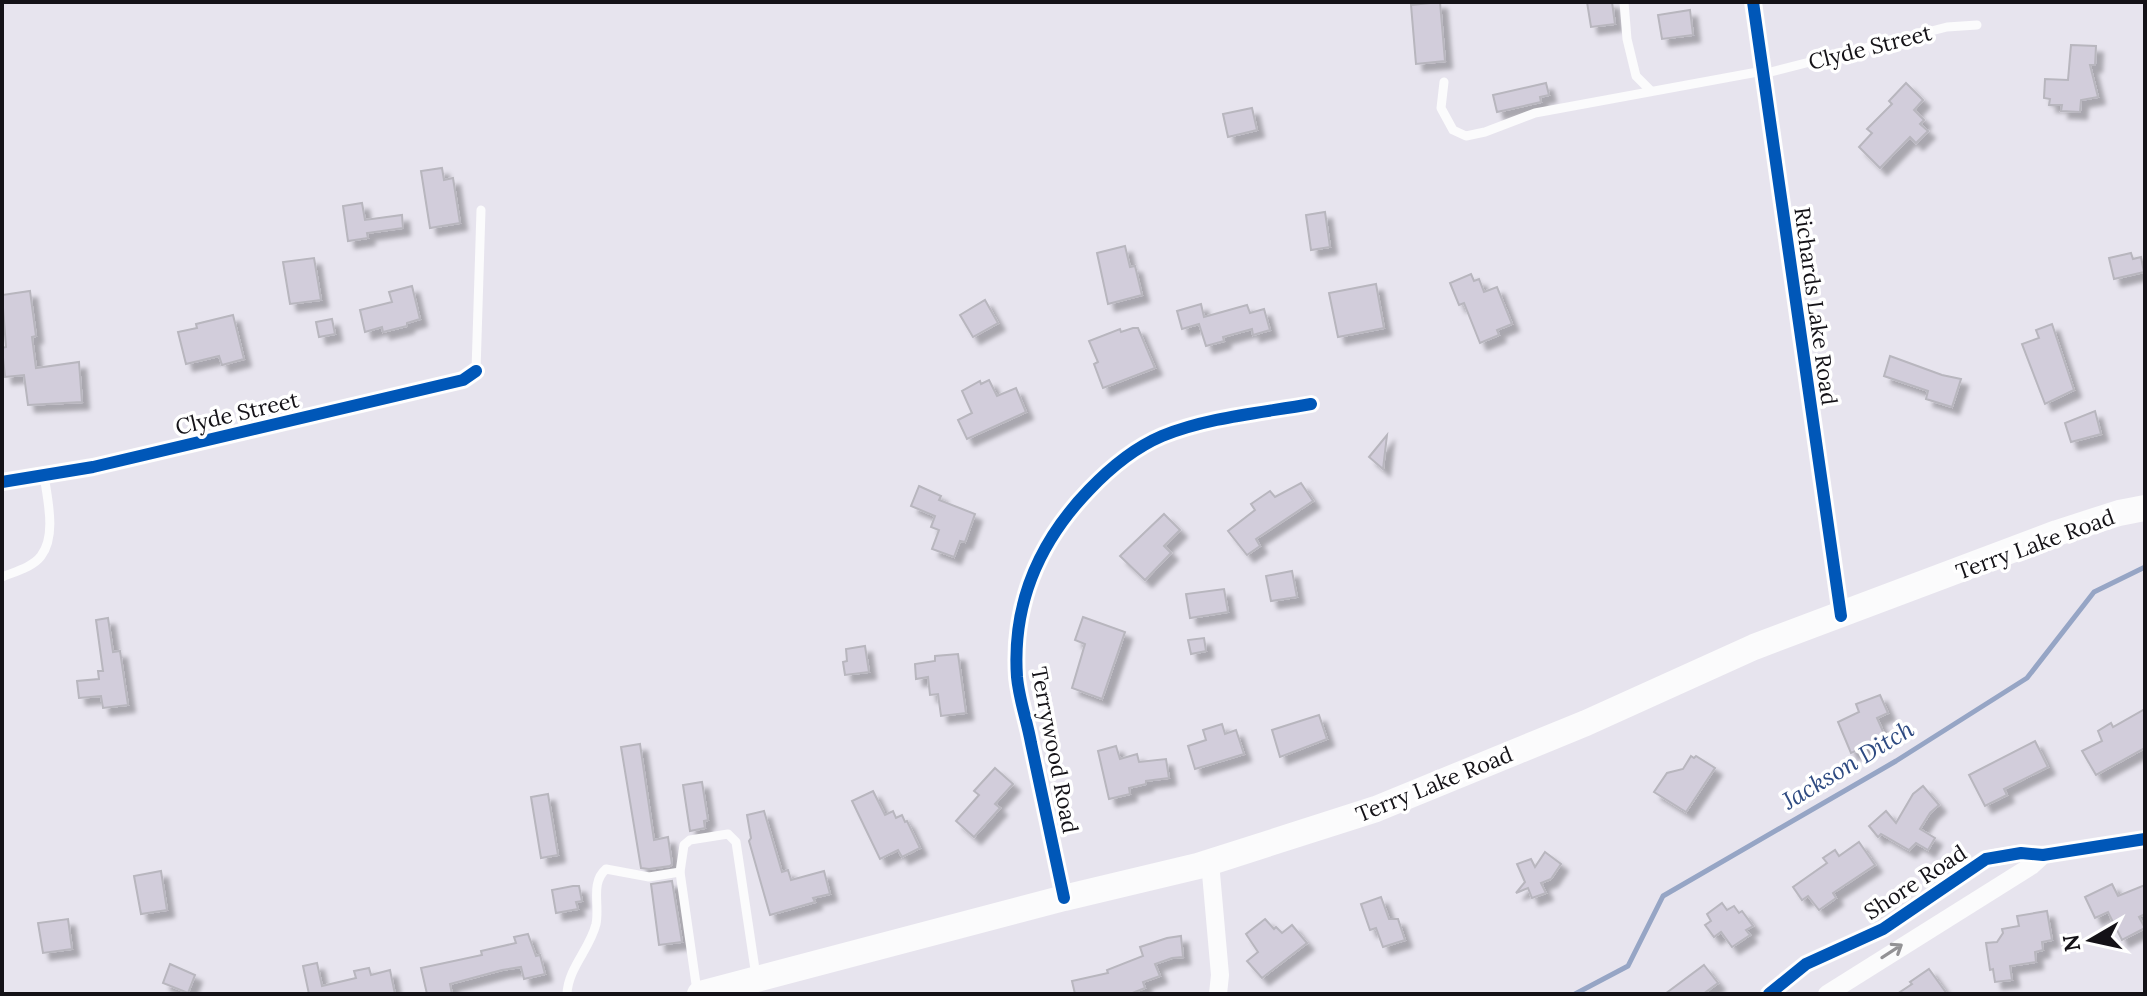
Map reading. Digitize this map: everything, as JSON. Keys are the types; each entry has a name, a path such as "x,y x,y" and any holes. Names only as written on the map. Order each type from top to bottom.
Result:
{"main road":[{"name":"Terry Lake Road","path":"699,994 1210,862 1376,809 1586,723 1754,647 2057,533 2145,508"}],"street":[{"name":"Richards Lake Road","path":"1753,2 1841,616"},
{"name":"Clyde Street","path":"2,482 93,467 366,404 463,380 476,371"},
{"name":"Terrywood Road","path":"1064,898 1017,680 1016,635 1022,605 1044,547 1067,513 1103,475 1131,453 1160,437 1202,422 1311,404"},
{"name":"Shore Road","path":"1769,994 1806,964 1883,929 1986,859 2021,853 2043,855 2145,839"},
{"name":"Shore Road","path":"1827,994 2031,866 2043,855"},
{"path":"1210,862 1220,975 1218,994"}],"lane":[{"path":"1624,2 1627,39 1636,76 1650,90"},
{"name":"Clyde Street","path":"1444,82 1441,108 1453,130 1466,136 1535,113 1763,72 1947,27 1977,25"},
{"path":"476,371 481,210"},
{"path":"2,577 40,558 48,543 44,475"},
{"path":"699,994 680,872 684,845 690,840 728,834 736,842 757,979"},
{"path":"567,994 571,972 595,928 597,880 601,873 606,869 649,877 680,872"}],"building":[{"path":"1440,2 1445,61 1416,64 1411,5"},
{"path":"1587,2 1612,2 1615,24 1591,27"},
{"path":"1690,10 1693,35 1662,39 1658,15"},
{"path":"2071,45 2096,46 2095,65 2090,65 2098,97 2081,100 2080,112 2061,111 2062,105 2049,105 2050,99 2044,98 2045,79 2068,80"},
{"path":"1546,83 1549,95 1540,97 1541,102 1497,112 1493,95"},
{"path":"1906,83 1923,100 1914,110 1924,120 1920,124 1928,131 1916,143 1910,137 1880,168 1859,147 1872,133 1867,129 1892,104 1889,101"},
{"path":"1252,108 1257,130 1228,137 1223,114"},
{"path":"442,168 444,180 453,178 460,223 430,228 421,171"},
{"path":"362,203 365,220 402,215 403,228 367,233 368,238 348,241 343,206"},
{"path":"1325,212 1330,247 1311,250 1306,215"},
{"path":"1125,246 1130,267 1135,266 1142,295 1108,304 1097,253"},
{"path":"2131,253 2133,259 2141,257 2144,272 2114,279 2109,258"},
{"path":"314,258 321,300 290,304 283,262"},
{"path":"1471,274 1474,281 1479,279 1484,292 1497,287 1512,324 1497,330 1499,335 1480,343 1464,303 1459,305 1450,283"},
{"path":"1376,284 1384,328 1338,337 1329,293"},
{"path":"412,286 420,319 383,332 382,327 365,332 360,310 392,302 389,292"},
{"path":"30,291 36,336 32,337 36,368 79,362 82,402 28,405 24,375 5,377 2,295"},
{"path":"985,300 998,323 973,337 960,315"},
{"path":"1201,304 1204,317 1247,305 1250,313 1264,309 1270,330 1253,335 1252,329 1223,337 1224,341 1206,346 1199,324 1182,329 1177,311"},
{"path":"233,315 244,359 222,365 219,356 186,364 178,332"},
{"path":"332,319 335,334 319,337 316,322"},
{"path":"2052,324 2074,390 2045,404 2022,344 2039,338 2036,330"},
{"path":"1138,328 1155,368 1103,388 1094,364 1098,362 1089,341 1120,329 1121,332"},
{"path":"1890,356 1961,379 1952,407 1926,399 1928,391 1884,376"},
{"path":"989,380 997,396 1016,388 1026,412 967,439 958,420 972,413 962,391 980,381 981,384"},
{"path":"2095,411 2101,434 2071,442 2065,423"},
{"path":"1387,435 1383,469 1369,457"},
{"path":"1301,483 1313,501 1256,539 1260,546 1247,555 1228,531 1255,510 1251,504 1270,491 1275,497"},
{"path":"919,486 941,496 939,500 975,514 965,542 960,541 954,557 932,549 939,530 931,527 935,516 911,506"},
{"path":"1164,514 1180,530 1164,546 1171,553 1145,580 1120,556"},
{"path":"1292,571 1297,597 1271,601 1266,576"},
{"path":"1224,589 1228,612 1190,618 1186,594"},
{"path":"1083,617 1125,632 1102,699 1072,688 1085,644 1075,640"},
{"path":"108,618 113,652 120,651 128,705 103,708 101,696 79,698 77,681 99,679 98,671 103,671 96,620"},
{"path":"1204,638 1206,651 1191,654 1188,640"},
{"path":"865,646 869,672 845,675 843,662 847,661 846,649"},
{"path":"958,654 966,713 941,716 938,694 930,695 928,677 916,679 915,664 935,661 935,656"},
{"path":"1880,695 1888,713 1877,718 1886,738 1851,753 1838,722 1859,712 1856,704"},
{"path":"2145,709 2145,748 2096,775 2082,751 2102,741 2098,731 2111,723 2113,727"},
{"path":"1319,715 1327,739 1280,757 1272,730"},
{"path":"1222,724 1225,734 1236,730 1244,754 1195,769 1188,746 1206,740 1203,730"},
{"path":"2035,741 2048,767 2004,789 2007,795 1985,806 1969,775"},
{"path":"640,744 654,840 668,837 670,866 641,868 621,747"},
{"path":"1116,746 1120,759 1137,754 1139,762 1166,759 1169,778 1146,781 1146,784 1129,788 1130,794 1109,799 1098,751"},
{"path":"1691,756 1715,768 1686,812 1654,792 1667,773 1683,769"},
{"path":"995,768 1013,784 995,804 1000,808 974,837 956,821 979,795 974,791"},
{"path":"702,782 708,820 704,821 705,828 690,831 683,785"},
{"path":"1923,786 1939,805 1920,829 1935,838 1928,850 1916,843 1909,850 1881,834 1878,837 1869,826 1886,811 1896,823 1913,794"},
{"path":"873,791 885,815 893,811 896,818 902,815 907,821 920,848 902,857 898,850 880,859 852,801"},
{"path":"548,794 558,855 541,858 531,797"},
{"path":"764,811 782,872 788,870 791,880 824,871 830,894 813,898 815,902 770,915 749,841 747,815"},
{"path":"1859,842 1875,865 1833,893 1836,898 1819,910 1808,896 1802,900 1793,887 1827,863 1823,858 1835,850 1839,856"},
{"path":"1545,852 1561,864 1551,879 1541,883 1546,893 1532,898 1528,888 1516,893 1525,882 1517,864 1531,859 1535,867"},
{"path":"161,871 167,910 141,914 134,876"},
{"path":"672,881 682,942 659,945 651,884"},
{"path":"2112,884 2118,896 2145,885 2145,914 2139,917 2145,928 2122,940 2108,912 2095,918 2085,897"},
{"path":"579,886 582,901 576,902 578,909 556,913 552,890"},
{"path":"1381,897 1389,919 1398,919 1405,940 1383,947 1376,928 1370,930 1361,904"},
{"path":"1722,903 1727,910 1734,906 1739,913 1742,911 1753,926 1746,930 1750,935 1732,947 1721,932 1714,937 1705,925 1711,921 1707,914"},
{"path":"2047,911 2052,940 2042,942 2043,950 2035,952 2036,962 2010,966 2012,980 1995,982 1986,943 1997,942 2002,929 2019,926 2017,916"},
{"path":"68,919 72,949 43,953 38,923"},
{"path":"1265,919 1282,933 1292,925 1307,943 1262,978 1247,961 1258,952 1246,934"},
{"path":"528,934 536,956 540,955 545,974 524,979 521,967 502,970 450,984 452,994 427,994 421,968 482,955 481,951 516,943 514,937"},
{"path":"1181,936 1183,957 1155,964 1160,976 1143,982 1145,988 1130,994 1075,994 1072,981 1108,973 1107,970 1143,956 1140,947"},
{"path":"317,963 322,986 356,978 354,971 369,968 371,975 390,970 395,994 309,994 303,966"},
{"path":"170,964 195,975 188,993 163,983"},
{"path":"1704,965 1718,983 1703,994 1665,994"},
{"path":"1929,969 1947,994 1897,994 1912,984 1910,982"}],"waterway":[{"name":"Jackson Ditch","path":"1575,994 1628,966 1663,896 1896,761 2027,678 2094,592 2145,567"}],"cycle path":[{"path":"1753,2 1841,616"},
{"path":"2,482 93,467 463,380 476,371"},
{"path":"1064,898 1017,677 1019,624 1024,599 1043,553 1071,510 1089,490 1142,446 1162,436 1217,420 1311,404"},
{"path":"1769,994 1806,964 1883,929 1986,859 2021,853 2043,855 2145,839"}]}
